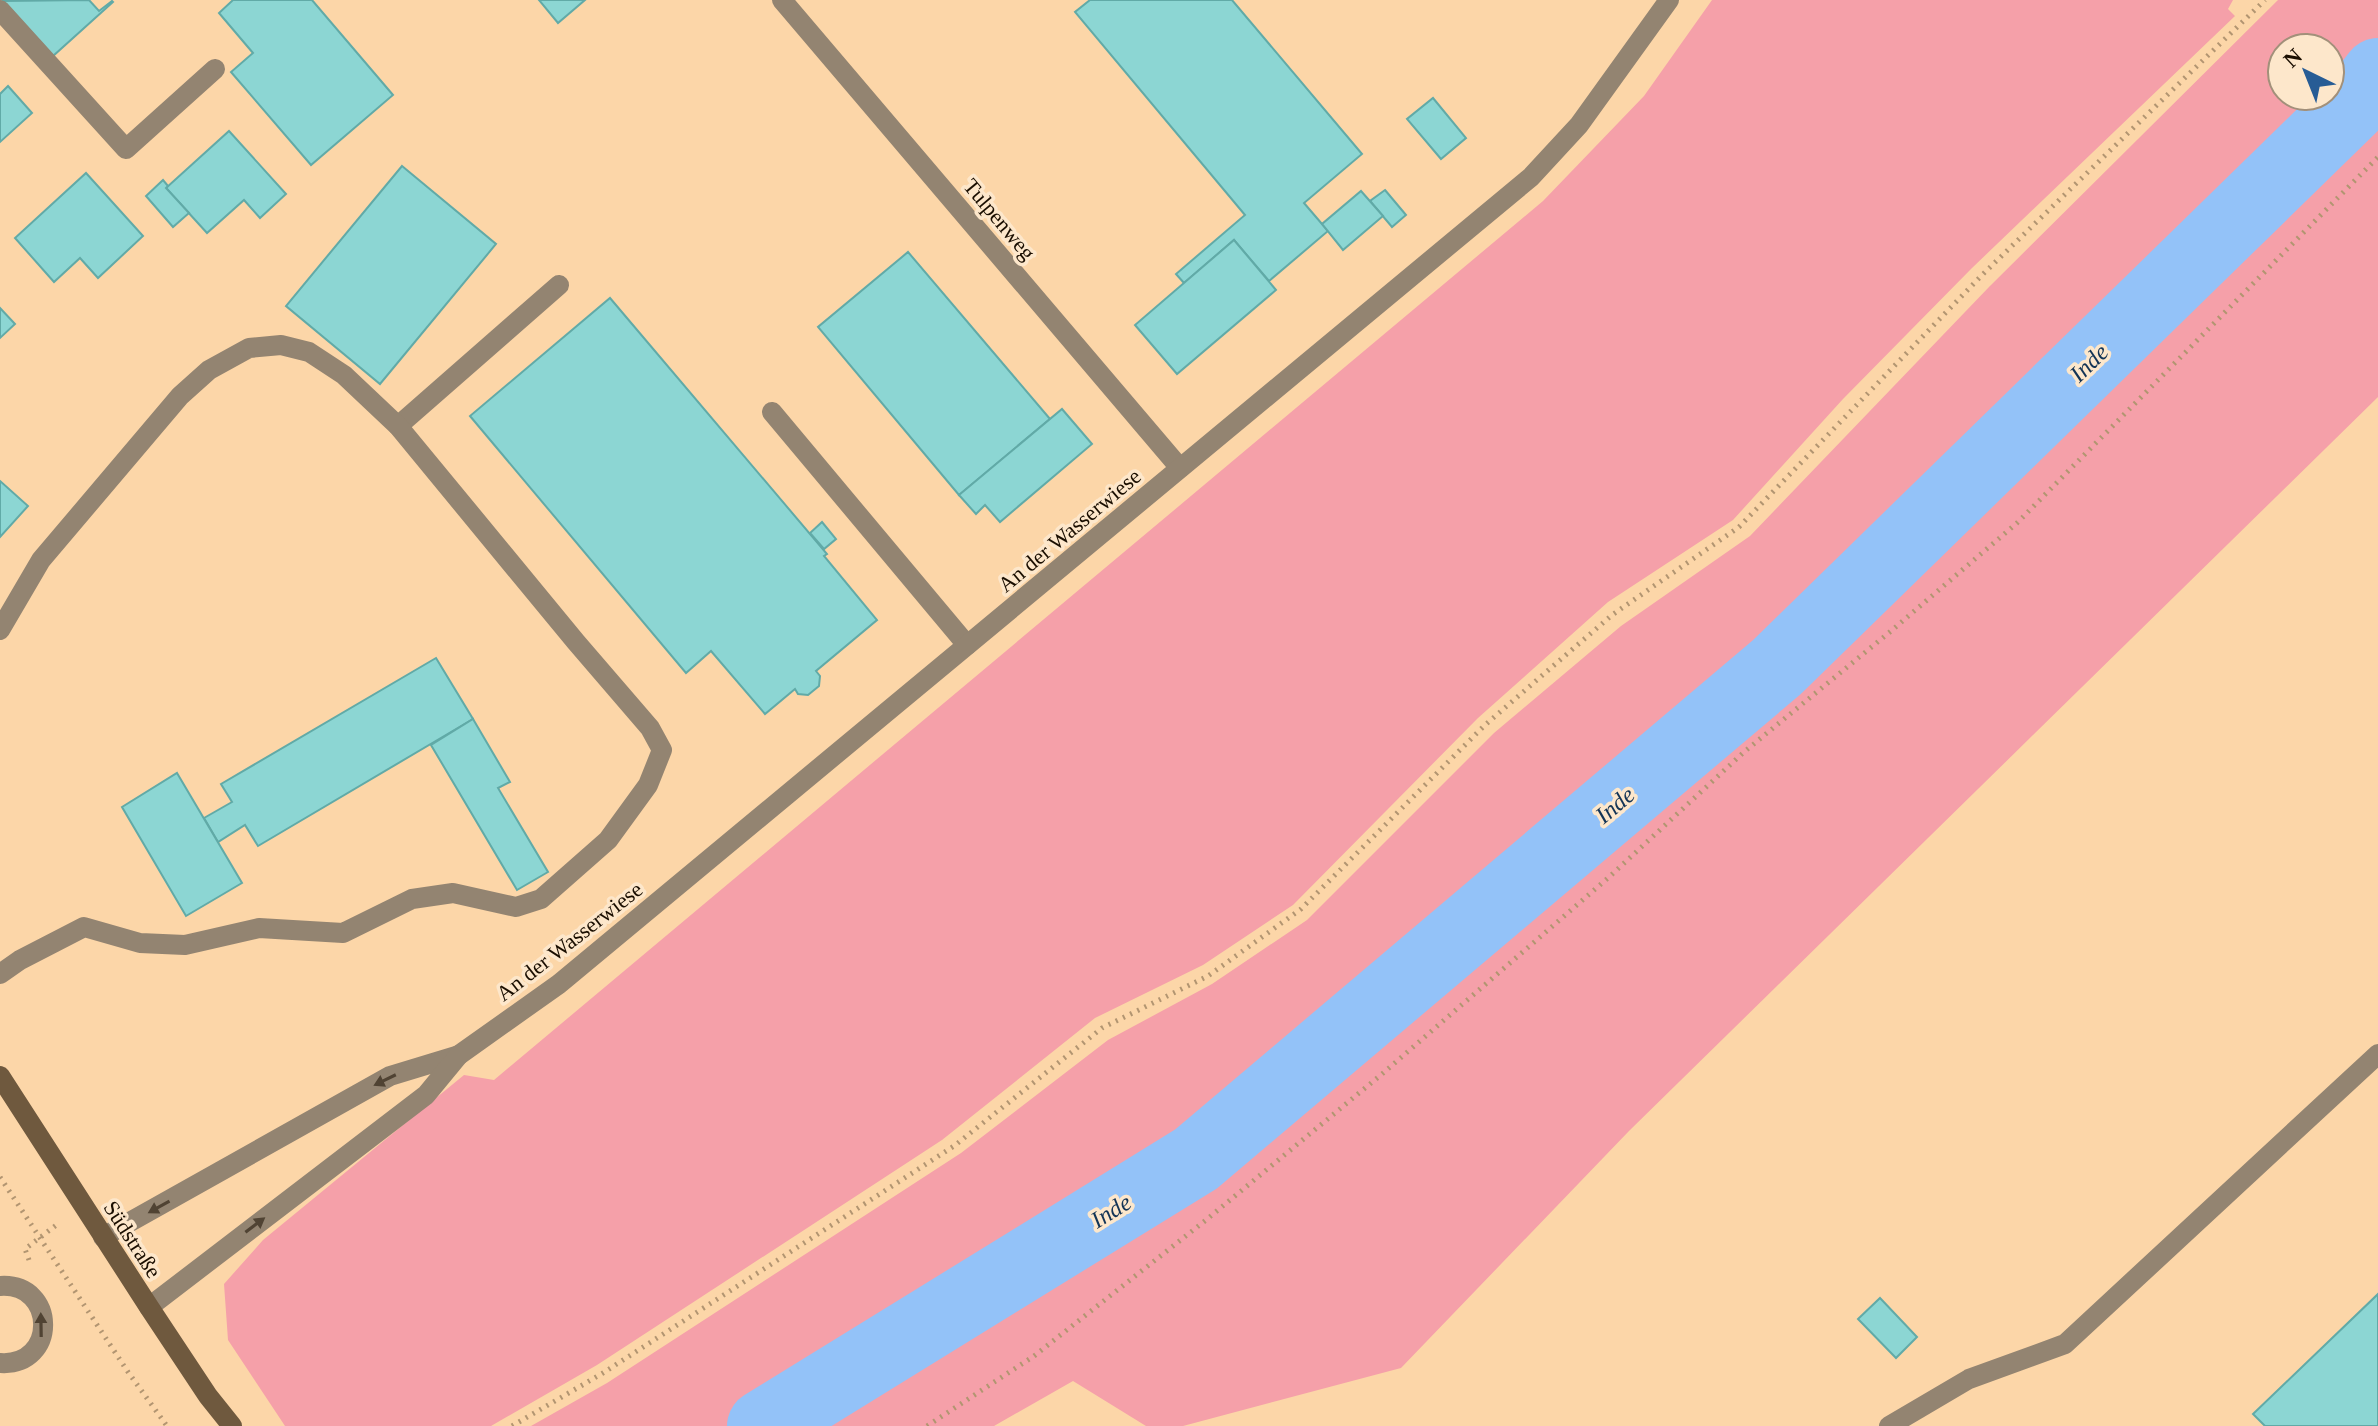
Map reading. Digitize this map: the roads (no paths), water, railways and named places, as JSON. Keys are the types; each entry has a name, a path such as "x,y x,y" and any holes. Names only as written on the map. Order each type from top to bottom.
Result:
{"main road":[{"name":"Südstraße","path":"0,1076 149,1307 208,1396 232,1426"}],"street":[{"name":"Tulpenweg","path":"782,0 1180,468"},
{"name":"An der Wasserwiese","path":"149,1307 426,1095 459,1055 559,984 1531,177 1579,125 1669,0"},
{"path":"0,10 126,149 215,69"},
{"path":"398,426 559,285"},
{"path":"0,630 41,560 180,396 209,370 249,348 281,345 309,352 344,375 398,426 650,728 662,750 648,785 608,840 541,899 516,907 453,893 412,899 343,933 259,928 185,945 140,943 84,927 20,960 0,974"},
{"path":"772,412 967,645"},
{"path":"1889,1426 1969,1379 2065,1344 2378,1054"},
{"name":"An der Wasserwiese","path":"103,1237 390,1076 459,1055"},
{"path":"0,1363 21,1360 31,1353 44,1331 43,1318 31,1295 10,1287"}],"waterway":[{"name":"Inde","path":"763,1426 1196,1159 1777,667 2357,101 2378,74"}]}
